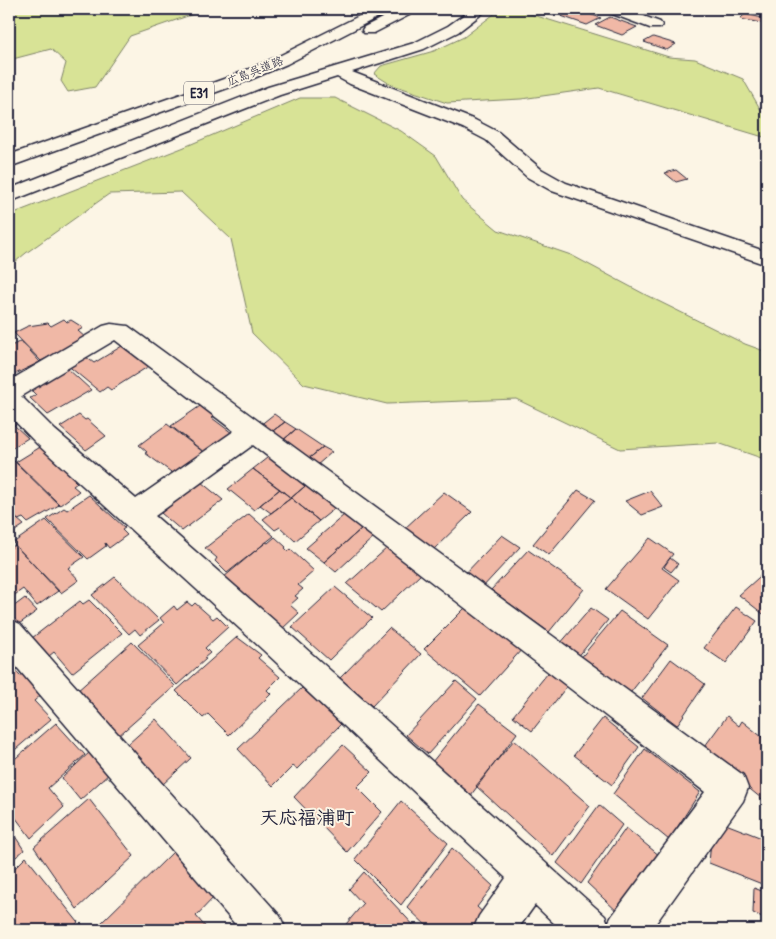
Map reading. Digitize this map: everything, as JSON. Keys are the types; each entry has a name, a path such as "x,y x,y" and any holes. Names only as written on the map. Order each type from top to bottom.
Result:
{"main road":[{"path":"241,78 367,9"},
{"name":"広島呉道路","path":"9,161 241,78 281,61 383,9"},
{"path":"281,61 368,31 410,9"},
{"path":"9,196 274,91 419,46 453,29 481,9"},
{"path":"612,9 655,25"},
{"path":"338,71 356,81 469,124 492,136 534,173 559,187 767,259"},
{"path":"9,392 111,332 120,332 730,788 626,930"},
{"path":"9,400 46,437 273,639 591,930"},
{"path":"134,516 252,432"},
{"path":"9,634 266,930"},
{"path":"493,930 531,877"}],"green space":[{"path":"9,9 208,9 130,36 95,87 68,92 61,81 66,63 51,49 9,60"},
{"path":"514,9 669,57 695,59 743,79 762,112 767,114 767,138 599,88 521,99 447,103 390,84 374,74 381,66 434,51 464,37 498,11"},
{"path":"300,98 335,98 401,131 436,156 462,200 498,230 571,255 745,344 767,352 767,460 718,443 620,449 516,399 387,404 304,384 252,333 231,239 181,192 109,194 9,267 9,215 182,148"}],"building":[{"path":"537,9 566,9 552,15"},
{"path":"575,9 601,18 587,25 561,16"},
{"path":"707,9 725,9 730,11 724,14"},
{"path":"745,14 767,19 767,24 740,19"},
{"path":"610,17 637,27 622,35 595,25"},
{"path":"653,37 676,44 667,50 644,42"},
{"path":"676,170 687,179 676,182 665,173"},
{"path":"64,319 67,322 71,320 83,328 78,331 86,338 41,361 14,333 28,326 48,323 51,326"},
{"path":"21,341 40,362 9,377 9,347"},
{"path":"122,346 149,366 111,390 107,387 100,392 66,364 82,354 94,363"},
{"path":"67,368 91,390 48,415 30,398 36,395 30,389"},
{"path":"206,402 219,413 212,418 232,433 209,456 171,426"},
{"path":"274,414 285,422 270,433 259,426"},
{"path":"79,415 85,420 87,419 106,436 86,450 60,427"},
{"path":"9,418 28,438 9,450"},
{"path":"285,422 296,429 281,442 270,433"},
{"path":"167,424 207,455 178,477 145,453 147,452 139,445"},
{"path":"296,429 323,447 307,460 281,442"},
{"path":"42,446 77,478 74,480 77,483 73,486 79,491 60,505 16,462"},
{"path":"323,447 332,452 316,466 307,460"},
{"path":"272,454 310,482 291,498 253,469"},
{"path":"13,460 59,505 28,523 23,518 18,520 9,510 9,463"},
{"path":"253,469 280,489 254,510 228,489"},
{"path":"201,482 223,500 182,531 161,513"},
{"path":"310,482 339,505 319,521 291,498"},
{"path":"280,489 291,498 271,513 260,505"},
{"path":"578,490 595,500 549,555 533,544"},
{"path":"650,491 663,507 642,515 625,501"},
{"path":"444,492 472,512 432,551 404,529"},
{"path":"89,495 125,528 122,530 127,535 109,548 105,543 106,546 88,559 47,519 64,508 67,510"},
{"path":"291,498 319,521 295,541 280,527 275,530 263,519"},
{"path":"9,512 24,525 9,535"},
{"path":"249,514 274,536 227,573 215,561 217,558 205,548"},
{"path":"344,515 362,528 324,562 306,548"},
{"path":"46,520 84,557 68,568 79,580 61,593 13,543"},
{"path":"362,528 377,534 336,572 324,562"},
{"path":"502,535 520,547 481,589 463,576"},
{"path":"275,537 288,551 290,549 314,571 298,585 303,589 295,596 298,598 290,605 299,613 281,630 224,577 266,542 268,543"},
{"path":"650,538 673,554 662,568 679,580 648,619 606,589"},
{"path":"15,545 58,591 37,606 23,589 9,599 9,549"},
{"path":"387,548 421,574 381,612 347,584"},
{"path":"528,550 584,589 549,632 491,590"},
{"path":"670,558 678,564 671,572 664,567"},
{"path":"767,570 767,617 739,595"},
{"path":"115,577 159,620 140,635 135,629 129,634 92,595"},
{"path":"335,587 372,618 329,660 292,627"},
{"path":"25,598 37,611 19,624 9,613 9,610"},
{"path":"89,600 122,633 72,673 54,652 49,656 32,638 80,601 83,604"},
{"path":"187,602 192,606 195,603 213,619 217,616 228,627 205,648 210,653 204,658 206,659 177,685 138,645 164,623 160,618 174,606 177,610"},
{"path":"468,605 523,648 480,696 424,649"},
{"path":"736,607 757,621 726,663 704,648"},
{"path":"591,608 608,620 577,658 559,645"},
{"path":"620,611 668,645 627,697 579,660"},
{"path":"389,628 421,654 372,706 340,678"},
{"path":"237,637 261,655 258,658 280,677 267,690 271,694 229,735 208,714 203,718 176,691"},
{"path":"132,642 175,686 117,737 76,692"},
{"path":"671,659 705,684 677,725 642,698"},
{"path":"10,665 20,676 24,673 42,694 34,701 51,719 9,755"},
{"path":"552,668 571,681 532,731 513,716"},
{"path":"456,681 477,699 428,754 406,735"},
{"path":"302,688 341,724 297,769 293,766 273,786 238,749"},
{"path":"479,704 517,733 471,795 432,762"},
{"path":"727,716 739,726 742,721 767,741 767,803 702,750"},
{"path":"603,718 639,747 612,785 574,755"},
{"path":"156,719 191,758 162,785 128,744"},
{"path":"56,723 85,755 48,788 64,807 31,838 9,809 9,764"},
{"path":"514,740 590,806 553,856 476,786"},
{"path":"343,745 372,772 357,787 382,812 347,852 294,797"},
{"path":"645,749 700,792 669,840 613,794"},
{"path":"91,751 110,773 80,800 62,778"},
{"path":"89,799 134,856 77,909 34,847"},
{"path":"401,801 448,843 401,905 355,859"},
{"path":"599,805 622,825 581,884 557,863"},
{"path":"713,819 767,840 767,886 709,863"},
{"path":"9,827 24,850 9,863"},
{"path":"626,828 660,856 621,915 587,883"},
{"path":"452,848 493,886 477,907 486,915 475,930 431,930 407,907"},
{"path":"176,849 215,896 196,916 208,930 94,930"},
{"path":"26,857 78,922 70,930 9,930 9,874"},
{"path":"364,872 418,930 341,930 363,904 349,889"},
{"path":"754,888 767,893 767,919 753,913"}],"district":[{"name":"天応福浦町","path":"307,817"}]}
